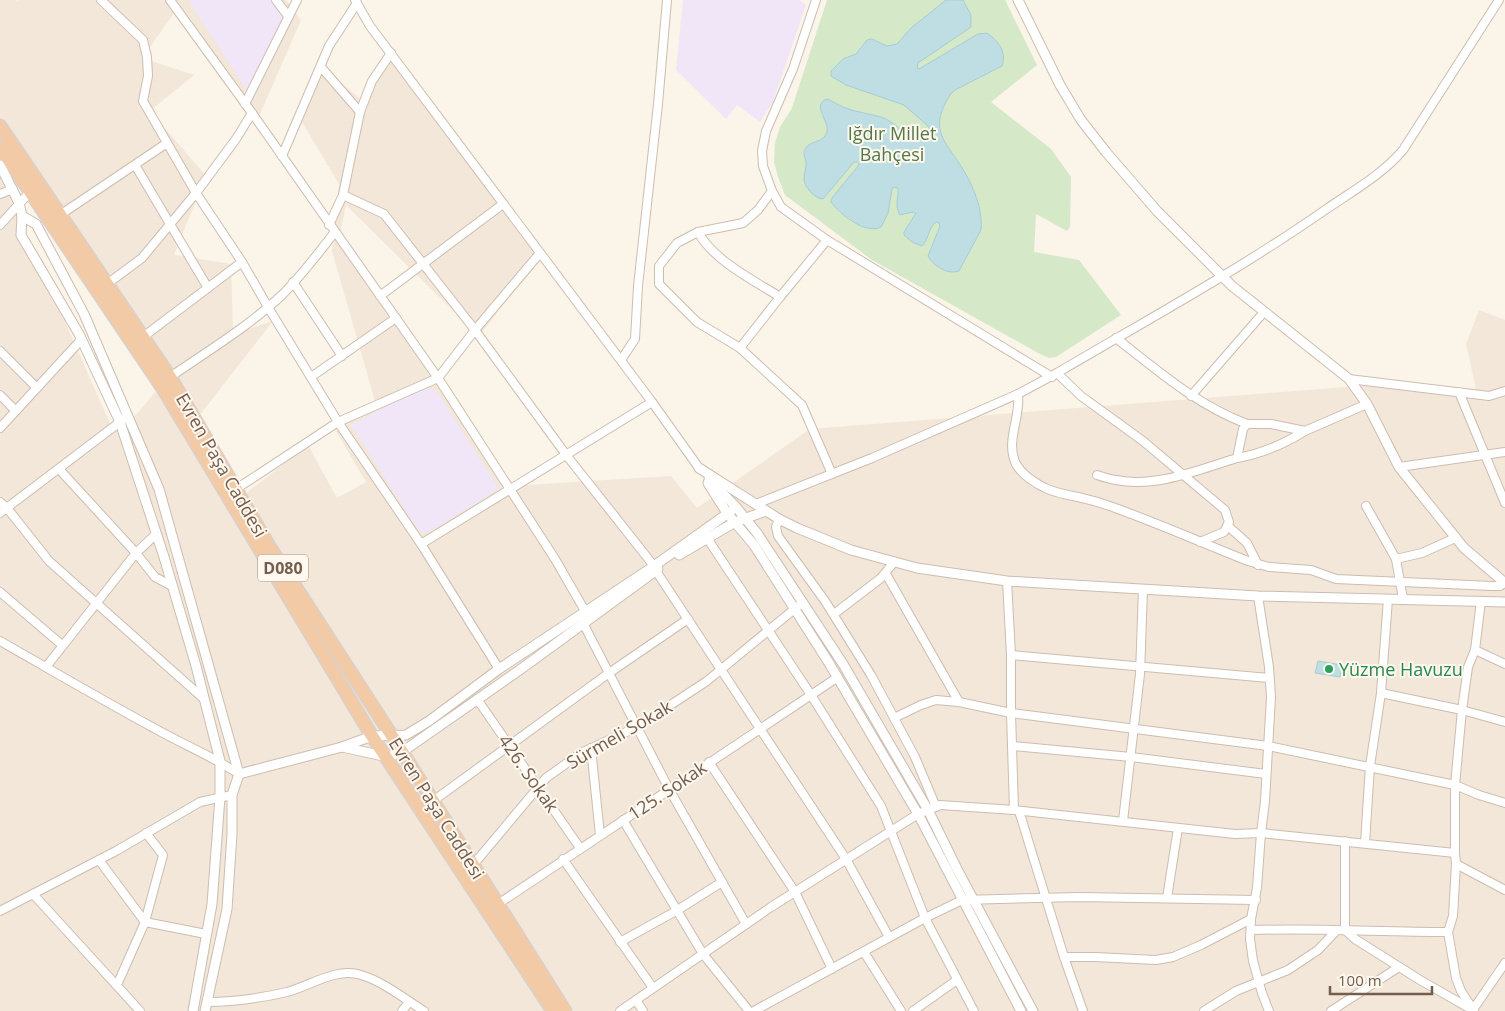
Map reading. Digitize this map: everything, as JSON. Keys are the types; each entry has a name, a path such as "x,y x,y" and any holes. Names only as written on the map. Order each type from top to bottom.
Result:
{"highway":[{"name":"Evren Paşa Caddesi","path":"0,126 170,376 269,546 433,800 565,1011"},
{"name":"Evren Paşa Caddesi","path":"0,147 162,387 372,736 388,757 553,1011"}],"street":[{"path":"101,0 142,40 147,57 148,76 143,101 196,193 242,262 338,422 421,544 499,669"},
{"path":"276,0 288,16"},
{"path":"245,104 297,0"},
{"path":"621,360 635,339 638,286 658,104 667,0"},
{"path":"816,0 793,69 766,131 762,151 763,166 772,191 781,207 827,240 1055,375 1184,474 1226,510 1229,518 1228,526 1221,535 1200,542"},
{"path":"1018,0 1053,72 1081,120 1106,152 1157,211 1232,286 1349,379 1367,404 1399,467 1464,548 1505,583"},
{"path":"756,504 832,474 1018,394 1055,375 1223,275 1301,226 1377,174 1403,150 1499,0"},
{"path":"172,1 438,378 555,559 585,611 584,623 669,789 746,924"},
{"path":"282,156 329,46 356,2 370,26 621,360 699,468 727,513 754,545 838,677 918,814 1021,1011"},
{"path":"329,225 343,195 360,112 372,81 391,53"},
{"path":"321,67 360,112"},
{"path":"106,284 142,258 196,193 236,139 252,113"},
{"path":"60,215 167,143"},
{"path":"0,165 20,203 22,216 21,235 82,340 120,422 172,586 220,761 220,797 212,904 193,1011"},
{"path":"135,165 208,288"},
{"path":"0,194 12,189"},
{"path":"772,191 758,210 743,223 698,232 677,243 659,266 659,284 697,322 740,348 802,405 832,474"},
{"path":"0,225 30,192"},
{"path":"343,195 384,214 475,330 567,456 655,568 846,859 890,938"},
{"path":"380,296 424,265 503,204"},
{"path":"22,216 36,224 79,306 159,489 238,774 232,795 232,834 227,909 206,1006 287,992 338,974 359,974 371,979 424,1011"},
{"path":"698,232 703,242 719,257 780,297"},
{"path":"170,376 268,307 282,295 334,233"},
{"path":"740,348 827,240"},
{"path":"236,489 338,422 438,378 475,330 540,253"},
{"path":"143,337 242,262"},
{"path":"294,282 342,356"},
{"path":"1192,396 1264,312"},
{"path":"311,377 396,318"},
{"path":"1116,338 1192,396 1224,415 1247,424 1271,424 1305,431"},
{"path":"0,428 82,340"},
{"path":"0,351 37,388"},
{"path":"1349,379 1489,396 1505,391"},
{"path":"1459,392 1505,503"},
{"path":"1018,394 1018,415 1012,434 1012,447 1016,465 1026,476 1039,485 1053,491 1088,499 1120,510 1258,564 1311,570 1336,579 1496,586 1505,583"},
{"path":"0,395 16,411"},
{"path":"421,544 652,402"},
{"path":"1097,475 1116,480 1145,482 1184,474 1270,448 1367,404"},
{"path":"0,513 127,416"},
{"path":"1237,458 1243,429 1247,424"},
{"path":"1399,467 1505,452"},
{"path":"699,468 779,519 797,528 851,550 917,568 1006,581 1258,596 1505,602"},
{"path":"699,468 746,518 803,602 932,808"},
{"path":"58,469 136,552 155,577 172,586"},
{"path":"342,747 388,757 402,752 584,623 747,499"},
{"path":"0,502 49,560 204,699"},
{"path":"1366,506 1396,559 1403,599"},
{"path":"238,774 342,747 372,736 406,735 429,721 499,669 585,611 735,522 766,511"},
{"path":"779,519 776,527 778,536 834,614 871,675 915,757 932,808 972,899 1032,1011"},
{"path":"1228,526 1247,543 1258,564"},
{"path":"46,668 136,552 156,534"},
{"path":"707,538 881,806 925,918 974,1011"},
{"path":"1396,559 1422,553 1455,538"},
{"path":"834,614 886,574 894,562"},
{"path":"886,574 959,702"},
{"path":"1006,581 1011,655 1011,713 1016,811 1083,1011"},
{"path":"1123,821 1140,666 1143,588"},
{"path":"0,592 62,645"},
{"path":"1258,596 1271,697 1265,801 1256,900 1251,919 1252,930 1250,939 1258,981 1269,1011"},
{"path":"1365,843 1370,766 1381,693 1388,599"},
{"path":"1473,1011 1461,991 1456,978 1448,932 1453,916 1456,864 1455,785 1462,710 1468,667 1475,650 1482,601"},
{"name":"Sürmeli Sokak","path":"473,865 546,778 581,752 637,727 722,669 803,602"},
{"path":"433,800 688,618"},
{"path":"0,641 177,741 220,761 238,774"},
{"path":"1475,650 1505,664"},
{"path":"1011,655 1270,678"},
{"name":"125. Sokak","path":"498,904 838,677"},
{"path":"1381,693 1462,710 1505,722"},
{"name":"426. Sokak","path":"477,700 580,848"},
{"path":"894,718 936,700 959,702 1011,713 1268,746 1455,785 1478,795 1505,803"},
{"path":"1013,746 1131,757 1266,774"},
{"path":"591,748 600,835"},
{"path":"709,762 795,892 832,969"},
{"path":"0,911 99,860 200,802 232,795"},
{"path":"620,1011 746,924 891,830 918,814 940,805 1123,821 1235,834 1261,832 1455,853"},
{"path":"623,820 703,954 749,1011"},
{"path":"1167,898 1178,828"},
{"path":"117,985 145,922 163,855 146,833"},
{"path":"1204,1011 1236,991 1288,970 1318,950 1341,930 1345,841"},
{"path":"563,859 653,988"},
{"path":"99,860 145,922 206,934"},
{"path":"1456,864 1505,890"},
{"path":"620,942 676,911 722,882"},
{"path":"33,894 140,1011"},
{"path":"754,1011 925,918 962,900 1167,898 1256,900"},
{"path":"1064,957 1156,960 1173,957 1251,919"},
{"path":"1252,930 1313,928 1378,932 1448,932"},
{"path":"1341,930 1473,1011"},
{"path":"864,952 900,1011"},
{"path":"1331,1011 1399,966"},
{"path":"1473,1011 1504,966"},
{"path":"913,1011 957,980"},
{"path":"636,1000 643,1011"},
{"path":"402,1011 409,1002"}],"shaded area":[{"path":"0,0 286,0 301,20 257,121 179,6 142,58 194,75 150,111 206,176 174,255 231,264 233,334 273,321 185,434 235,502 308,445 337,498 366,482 336,431 375,401 332,251 339,184 302,122 324,68 364,102 391,55 540,258 479,336 346,205 339,238 510,486 671,476 697,508 810,429 1372,385 1476,389 1466,344 1479,310 1505,320 1505,1011 0,1011 0,176 113,430 138,413 164,381 0,128"},
{"path":"191,0 272,0 282,12 285,19 249,89 245,88 191,4"},
{"path":"683,0 800,0 806,5 773,102 760,122 737,105 726,119 676,70"},
{"path":"425,386 438,393 499,489 429,532 420,533 351,425"}],"green space":[{"name":"Iğdır Millet Bahçesi","path":"827,0 1005,0 1037,65 991,102 1051,149 1071,177 1070,227 1067,231 1036,214 1034,252 1079,260 1121,315 1056,357 1049,358 872,260 785,195 774,162 775,143 780,127 792,108"}],"water":[{"path":"946,0 963,0 971,15 971,27 918,63 917,68 919,69 978,34 987,33 991,36 1001,47 1003,56 1002,66 955,90 946,101 941,116 940,124 943,139 970,182 979,206 981,222 981,230 959,271 955,272 941,269 928,256 940,226 939,223 933,224 922,246 912,242 904,235 916,213 900,215 897,205 898,188 894,187 892,189 888,213 881,227 875,229 853,222 835,207 831,202 832,198 858,166 857,162 854,162 823,199 810,192 804,181 806,164 804,152 808,145 823,138 827,132 821,104 828,99 847,109 886,119 919,140 931,138 928,126 904,105 846,85 831,76 831,71 843,59 856,54 867,40 872,39 887,46 897,44 911,28"},
{"name":"Yüzme Havuzu","path":"1318,661 1342,665 1340,677 1315,673"}],"place":[{"name":"Yüzme Havuzu","path":"1329,669"}]}
